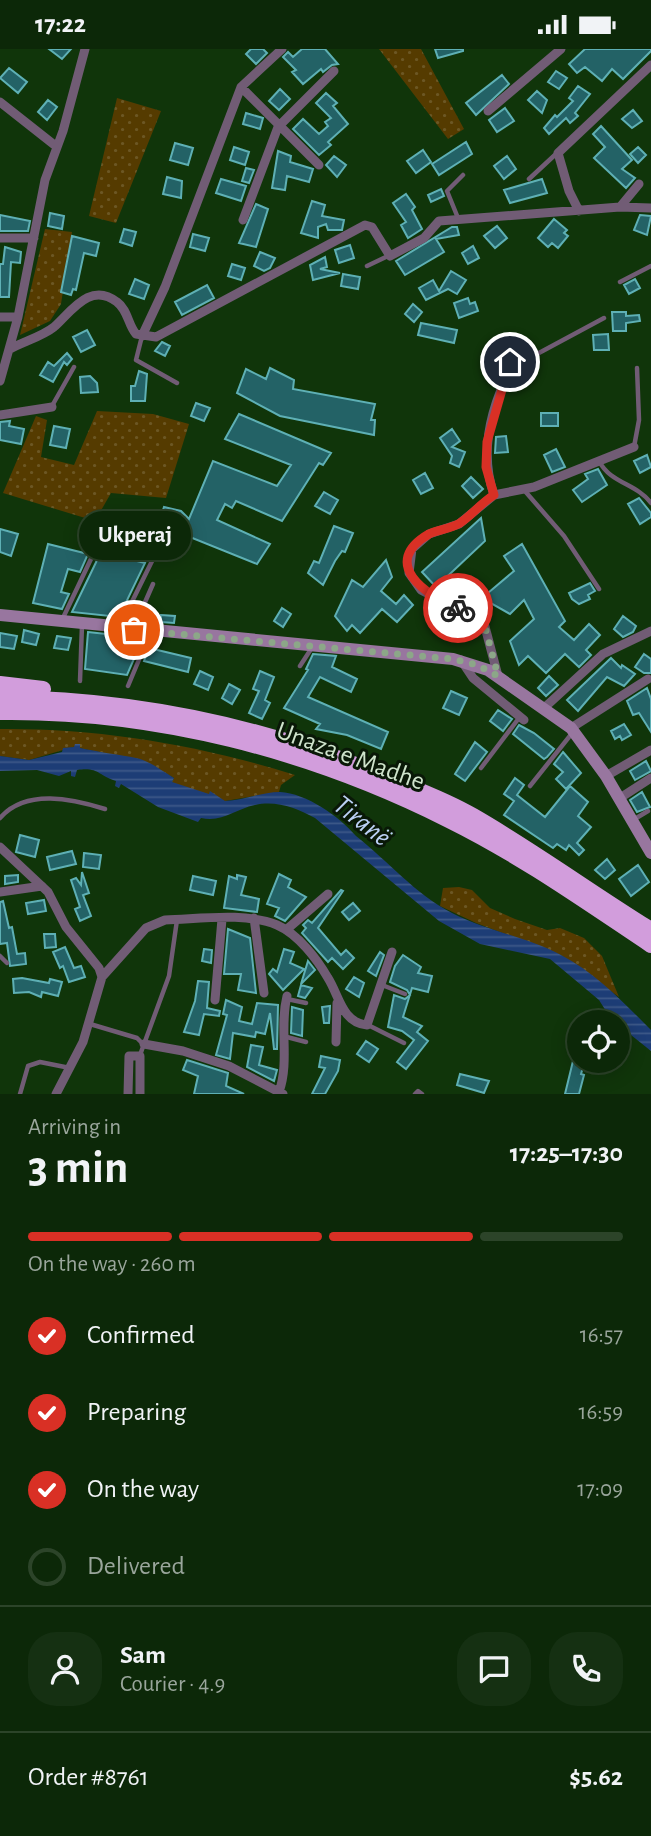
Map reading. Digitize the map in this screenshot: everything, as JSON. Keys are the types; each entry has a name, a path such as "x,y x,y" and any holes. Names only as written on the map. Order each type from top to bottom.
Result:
{"highway":[{"path":"0,684 159,704 232,721 255,732"},
{"name":"Unaza e Madhe","path":"0,698 149,709 255,732 365,768 471,815 651,930"},
{"name":"Unaza e Madhe","path":"0,712 65,714 157,724 265,749 327,768 450,820 537,869 651,945"},
{"path":"0,722 43,720 101,724 265,749"}],"main road":[{"path":"0,614 134,630 461,660 498,676 572,729 606,776 651,853"}],"street":[{"path":"0,381 18,317 45,180 85,49"},
{"path":"142,336 165,287 242,87 282,49"},
{"path":"488,111 561,49"},
{"path":"579,211 569,191 558,153 651,65"},
{"path":"243,220 280,126 334,71"},
{"path":"242,87 319,165"},
{"path":"0,102 57,147"},
{"path":"621,207 639,184"},
{"path":"10,349 53,328 66,311 81,299 93,296 115,300 123,308 132,330 142,336 149,338 164,334 365,225 372,227 390,256 424,238 439,221 621,207 651,208"},
{"path":"0,238 34,238"},
{"path":"0,317 18,317"},
{"path":"494,495 486,467 487,442 499,393 511,368"},
{"path":"0,415 52,407"},
{"path":"498,676 484,623 478,617 421,590 409,573 408,563 412,549 429,534 459,524 494,495 524,490 634,447"},
{"path":"544,708 603,654 651,631"},
{"path":"461,660 472,678 522,719"},
{"path":"572,729 648,679"},
{"path":"606,776 651,750"},
{"path":"620,798 651,778"},
{"path":"0,847 42,886 66,927 99,968 102,977"},
{"path":"0,892 42,886"},
{"path":"286,930 328,894"},
{"path":"254,918 264,993"},
{"path":"55,1094 71,1068 90,1024 102,977 146,928 159,922 254,918 286,930 323,971 337,1001 351,1019 367,1025 393,952"},
{"path":"215,1000 222,919"},
{"path":"144,1044 183,1051 229,1066 280,1093 285,1067 282,1035 287,997"},
{"path":"336,1042 337,1001"},
{"path":"128,1094 129,1056 140,1056 139,1094"}],"lane":[{"path":"529,179 558,153"},
{"path":"458,218 447,191 463,175"},
{"path":"367,266 390,256"},
{"path":"620,282 651,266"},
{"path":"496,339 504,348 511,368 604,318"},
{"path":"142,336 136,360 177,383"},
{"path":"52,407 74,367"},
{"path":"634,447 639,433 637,368"},
{"path":"598,460 612,478 642,492 651,503"},
{"path":"524,490 564,536 599,589"},
{"path":"62,621 100,540 156,552 119,628"},
{"path":"134,630 152,584"},
{"path":"80,681 82,624"},
{"path":"128,686 151,631"},
{"path":"300,666 313,645"},
{"path":"481,768 522,719"},
{"path":"530,786 572,729"},
{"path":"0,818 12,807 47,798 82,802 105,810"},
{"path":"633,820 648,811"},
{"path":"140,1056 169,976 177,920"},
{"path":"0,956 7,963"},
{"path":"382,985 405,994"},
{"path":"287,997 306,1003"},
{"path":"90,1024 137,1038 144,1044"},
{"path":"367,1025 404,1044"},
{"path":"282,1035 306,1042"},
{"path":"20,1094 28,1066 40,1062 71,1068"},
{"path":"415,1094 418,1091 422,1094"}],"shaded area":[{"path":"379,49 421,49 464,129 448,139"},
{"path":"117,98 161,111 116,223 89,216"},
{"path":"45,229 72,232 61,304 50,321 20,335"},
{"path":"97,411 153,414 189,424 166,498 111,493 95,521 3,493 36,416 47,420 41,457 74,465"},
{"path":"0,729 37,729 149,740 223,755 295,775 281,785 279,792 225,801 178,786 172,782 174,778 151,766 79,748 80,745 29,760 0,756"},
{"path":"443,888 472,890 490,908 515,919 547,930 560,928 584,938 602,956 619,997 561,955 476,923 440,906"}],"water":[{"path":"75,744 80,744 80,748 141,759 174,778 172,782 209,794 210,791 225,801 280,792 311,801 341,821 414,887 452,913 479,925 535,943 574,962 609,989 651,1030 651,1051 630,1034 630,1010 605,1010 599,1000 550,959 480,944 439,921 315,818 301,811 278,804 263,804 215,819 201,818 198,822 158,807 121,784 119,788 115,786 116,781 94,771 77,770 75,777 71,776 71,771 59,776 37,770 0,771 0,756 29,760 74,747"}],"building":[{"path":"49,49 71,49 62,59"},
{"path":"251,49 263,49 267,53 256,64 246,54"},
{"path":"302,49 325,49 338,64 323,72 321,69 303,84 292,72 296,70 283,57 288,52 293,57"},
{"path":"435,49 463,49 463,51 438,58"},
{"path":"585,49 651,51 623,79 612,69 602,81 585,67 577,73 569,64"},
{"path":"9,68 27,82 18,93 0,78"},
{"path":"556,71 567,78 559,89 548,82"},
{"path":"502,75 509,84 476,115 466,103"},
{"path":"578,86 590,94 575,113 578,116 570,123 566,118 549,134 544,128 573,101 569,98"},
{"path":"280,89 290,99 279,110 269,101"},
{"path":"537,91 547,100 542,113 528,100"},
{"path":"326,93 337,103 333,106 348,124 328,142 331,145 319,155 293,129 303,119 319,134 328,126 325,122 331,118 316,103"},
{"path":"48,100 57,107 47,120 38,112"},
{"path":"505,108 514,121 497,132 489,120"},
{"path":"633,110 642,121 632,128 622,119"},
{"path":"246,113 263,118 260,129 243,124"},
{"path":"601,126 632,160 622,169 635,178 626,188 594,158 605,147 593,134"},
{"path":"466,142 472,154 439,175 432,164"},
{"path":"175,143 193,148 188,165 170,160"},
{"path":"234,147 249,152 245,165 230,160"},
{"path":"638,147 646,155 638,163 630,154"},
{"path":"423,150 431,162 416,173 407,161"},
{"path":"278,151 291,156 290,162 313,169 309,182 287,176 285,190 272,188"},
{"path":"334,156 346,165 337,177 326,165"},
{"path":"507,156 516,169 504,179 494,166"},
{"path":"246,168 254,170 249,183 242,181"},
{"path":"167,177 182,181 181,198 163,194"},
{"path":"221,179 246,186 241,201 216,193"},
{"path":"542,179 547,193 510,203 504,190"},
{"path":"441,189 444,196 431,202 428,195"},
{"path":"406,194 415,207 412,210 422,229 408,238 401,225 406,222 393,203"},
{"path":"312,201 325,205 322,216 344,220 342,230 328,230 326,224 318,227 318,238 301,233"},
{"path":"256,204 268,209 256,247 239,243"},
{"path":"50,213 64,216 62,229 48,226"},
{"path":"0,215 30,221 28,231 0,231"},
{"path":"640,215 651,216 647,235 634,230"},
{"path":"554,219 567,230 564,233 568,236 558,248 552,243 548,247 538,238"},
{"path":"497,226 507,238 495,248 484,236"},
{"path":"452,227 457,227 459,235 436,239 444,252 405,275 396,261"},
{"path":"124,229 136,232 132,246 120,242"},
{"path":"193,234 209,238 205,251 190,247"},
{"path":"72,236 99,243 96,256 84,253 76,290 73,289 71,295 61,292"},
{"path":"350,245 354,258 339,263 335,250"},
{"path":"473,246 479,258 468,264 462,253"},
{"path":"5,247 21,252 20,263 11,262 9,297 0,297 0,264 3,264"},
{"path":"260,252 275,258 270,268 264,271 254,266"},
{"path":"325,257 327,267 320,269 340,273 313,280 310,265"},
{"path":"232,264 245,268 241,280 228,276"},
{"path":"451,271 466,280 457,294 448,289 426,300 419,288 433,280 439,291"},
{"path":"343,274 360,277 358,289 341,286"},
{"path":"135,279 149,285 144,299 129,294"},
{"path":"635,279 640,288 629,294 624,285"},
{"path":"207,285 214,298 182,315 175,302"},
{"path":"468,298 470,304 475,302 478,311 459,318 454,303"},
{"path":"413,304 422,312 414,322 405,314"},
{"path":"612,312 626,312 626,316 639,315 640,321 626,323 626,331 613,331"},
{"path":"421,323 457,330 454,343 418,335"},
{"path":"87,330 95,345 81,352 73,337"},
{"path":"608,334 609,350 594,350 593,335"},
{"path":"162,342 170,346 165,356 155,351"},
{"path":"67,353 72,359 67,365 64,362 53,382 40,375 48,362 54,366"},
{"path":"270,368 294,380 293,389 375,404 371,420 375,420 374,435 280,416 237,393 246,369 266,379"},
{"path":"139,371 147,374 145,401 131,401 131,386 135,386"},
{"path":"90,376 97,383 98,392 81,393 80,377"},
{"path":"196,403 210,408 204,421 191,416"},
{"path":"541,413 558,413 558,426 541,426"},
{"path":"239,414 331,453 323,465 319,463 282,521 236,501 232,508 225,504 217,520 270,544 257,564 180,533 176,540 173,539 168,544 154,538 164,507 181,511 189,519 213,461 277,486 291,465 225,439"},
{"path":"10,421 9,426 24,429 21,444 0,440 0,422"},
{"path":"54,426 70,429 66,448 50,445"},
{"path":"452,429 460,441 452,447 465,452 459,467 450,463 452,456 440,438"},
{"path":"506,436 508,452 495,453 496,437"},
{"path":"556,449 565,467 552,472 544,455"},
{"path":"647,455 651,467 640,473 634,461"},
{"path":"598,469 607,485 582,502 573,490 588,479 585,474"},
{"path":"425,473 433,488 421,494 413,480"},
{"path":"471,477 483,489 473,498 462,486"},
{"path":"324,492 338,500 330,514 315,506"},
{"path":"639,498 651,513 651,517 640,524 628,504"},
{"path":"481,518 485,541 436,587 422,572"},
{"path":"334,526 353,533 345,552 342,551 335,561 323,585 308,573 314,561 319,563"},
{"path":"0,529 18,534 11,556 0,552"},
{"path":"48,544 88,554 80,572 68,569 61,592 69,594 62,609 33,603"},
{"path":"522,544 565,621 559,627 574,640 589,624 600,635 586,650 591,655 579,667 565,654 546,673 528,656 519,665 510,641 534,619 524,600 510,614 482,598 514,571 504,556"},
{"path":"101,552 145,563 119,617 72,612"},
{"path":"386,560 392,577 381,591 396,604 404,595 413,605 397,622 382,609 360,633 352,625 347,631 335,616 352,580 363,587"},
{"path":"590,583 595,591 588,595 590,599 579,604 572,599 569,593"},
{"path":"282,608 291,614 283,627 274,621"},
{"path":"161,615 175,616 174,623 161,622"},
{"path":"623,616 636,626 633,632 623,637 614,629"},
{"path":"24,630 39,634 36,645 22,642"},
{"path":"88,632 143,638 127,675 85,669"},
{"path":"0,633 17,636 14,649 0,647"},
{"path":"57,636 71,638 68,650 54,648"},
{"path":"149,648 191,658 188,672 144,661"},
{"path":"313,654 336,656 332,667 357,679 351,692 320,677 308,697 388,732 381,749 347,735 316,729 320,724 284,708 308,670 306,669"},
{"path":"644,654 651,659 651,673 644,673 635,667"},
{"path":"611,658 621,668 622,665 635,674 624,686 607,677 578,711 567,700"},
{"path":"200,671 213,677 208,690 194,684"},
{"path":"260,671 274,677 265,700 270,703 262,719 249,713 259,691 253,689"},
{"path":"549,676 558,685 546,696 538,688"},
{"path":"229,684 240,690 232,704 222,698"},
{"path":"647,688 651,699 651,732 639,713 633,715 627,701"},
{"path":"451,691 467,698 459,715 443,708"},
{"path":"498,710 512,719 503,731 490,721"},
{"path":"624,724 631,735 622,740 620,736 615,739 611,731"},
{"path":"519,725 554,749 547,757 544,759 513,734"},
{"path":"475,742 487,752 465,781 455,774"},
{"path":"563,752 581,773 566,789 556,779 563,772 554,764"},
{"path":"646,761 651,771 635,780 630,771"},
{"path":"515,778 524,785 517,795 545,817 570,786 588,802 578,816 591,827 577,843 584,850 579,855 569,845 566,850 557,844 553,848 504,815 514,801 504,794"},
{"path":"642,792 650,807 637,812 630,800"},
{"path":"20,835 39,840 35,857 16,852"},
{"path":"72,851 76,864 50,870 47,857"},
{"path":"84,853 101,855 99,869 83,867"},
{"path":"607,859 615,870 605,879 595,870"},
{"path":"638,865 649,882 631,896 619,879"},
{"path":"82,872 89,893 83,895 91,916 80,921 75,909 80,907 71,880 76,878 81,885"},
{"path":"279,874 291,880 288,887 306,897 285,921 275,916 279,908 267,904"},
{"path":"18,875 18,882 5,884 5,876"},
{"path":"237,875 246,877 241,895 259,899 257,912 224,908 229,876 237,879"},
{"path":"193,876 216,881 213,895 190,890"},
{"path":"341,890 343,891 318,928 341,955 346,950 354,958 343,969 332,958 328,962 302,933 306,928 303,925 308,920 312,923"},
{"path":"44,900 46,911 28,914 26,903"},
{"path":"3,901 17,954 25,953 26,964 10,966 7,943 0,944 0,902"},
{"path":"353,903 360,911 349,920 342,912"},
{"path":"228,929 250,938 256,993 238,990 241,974 224,974"},
{"path":"44,934 55,934 56,947 45,948"},
{"path":"65,947 74,968 81,966 85,977 69,982 63,966 60,968 53,952"},
{"path":"204,949 212,950 211,963 202,961"},
{"path":"284,949 294,952 290,963 304,969 283,990 269,974 273,969 277,972"},
{"path":"380,952 384,955 376,976 368,971"},
{"path":"403,955 421,967 418,973 432,976 428,992 412,988 410,995 407,990 390,982 395,966"},
{"path":"308,961 315,970 301,984"},
{"path":"354,977 364,983 359,997 346,989"},
{"path":"13,979 49,983 50,979 62,982 58,996 42,992 41,997 29,992 14,993"},
{"path":"198,981 209,982 207,1008 220,1011 219,1016 204,1014 199,1035 184,1032 195,1001"},
{"path":"301,985 312,988 305,998 298,996"},
{"path":"394,995 405,999 410,995 403,1017 422,1026 417,1032 428,1041 406,1069 397,1062 414,1040 402,1031 388,1027"},
{"path":"226,1000 242,1007 239,1021 252,1024 257,1003 278,1005 277,1049 274,1049 270,1013 265,1034 256,1032 255,1037 233,1033 230,1059 216,1055 227,1015 223,1014"},
{"path":"330,1006 329,1023 324,1023 322,1007"},
{"path":"292,1007 303,1010 302,1036 291,1033"},
{"path":"366,1041 378,1049 369,1062 357,1054"},
{"path":"251,1045 263,1047 259,1065 277,1070 274,1081 247,1067"},
{"path":"321,1056 340,1060 338,1071 325,1094 312,1094 325,1068 319,1067"},
{"path":"187,1060 228,1073 226,1086 244,1094 194,1094 198,1076 183,1070"},
{"path":"570,1073 584,1075 579,1094 565,1094"},
{"path":"460,1074 489,1081 484,1093 457,1085"}],"way so far":[{"path":"134,630 453,659 477,665 498,676 484,623 478,617 458,608"}],"place":[{"name":"Ukperaj","path":"134,630"}],"route":[{"path":"458,608 421,590 409,573 408,563 412,549 429,534 459,524 494,495 486,467 487,442 499,393 511,368 510,362"}],"water label":[{"name":"Tiranë","path":"363,820"}]}
